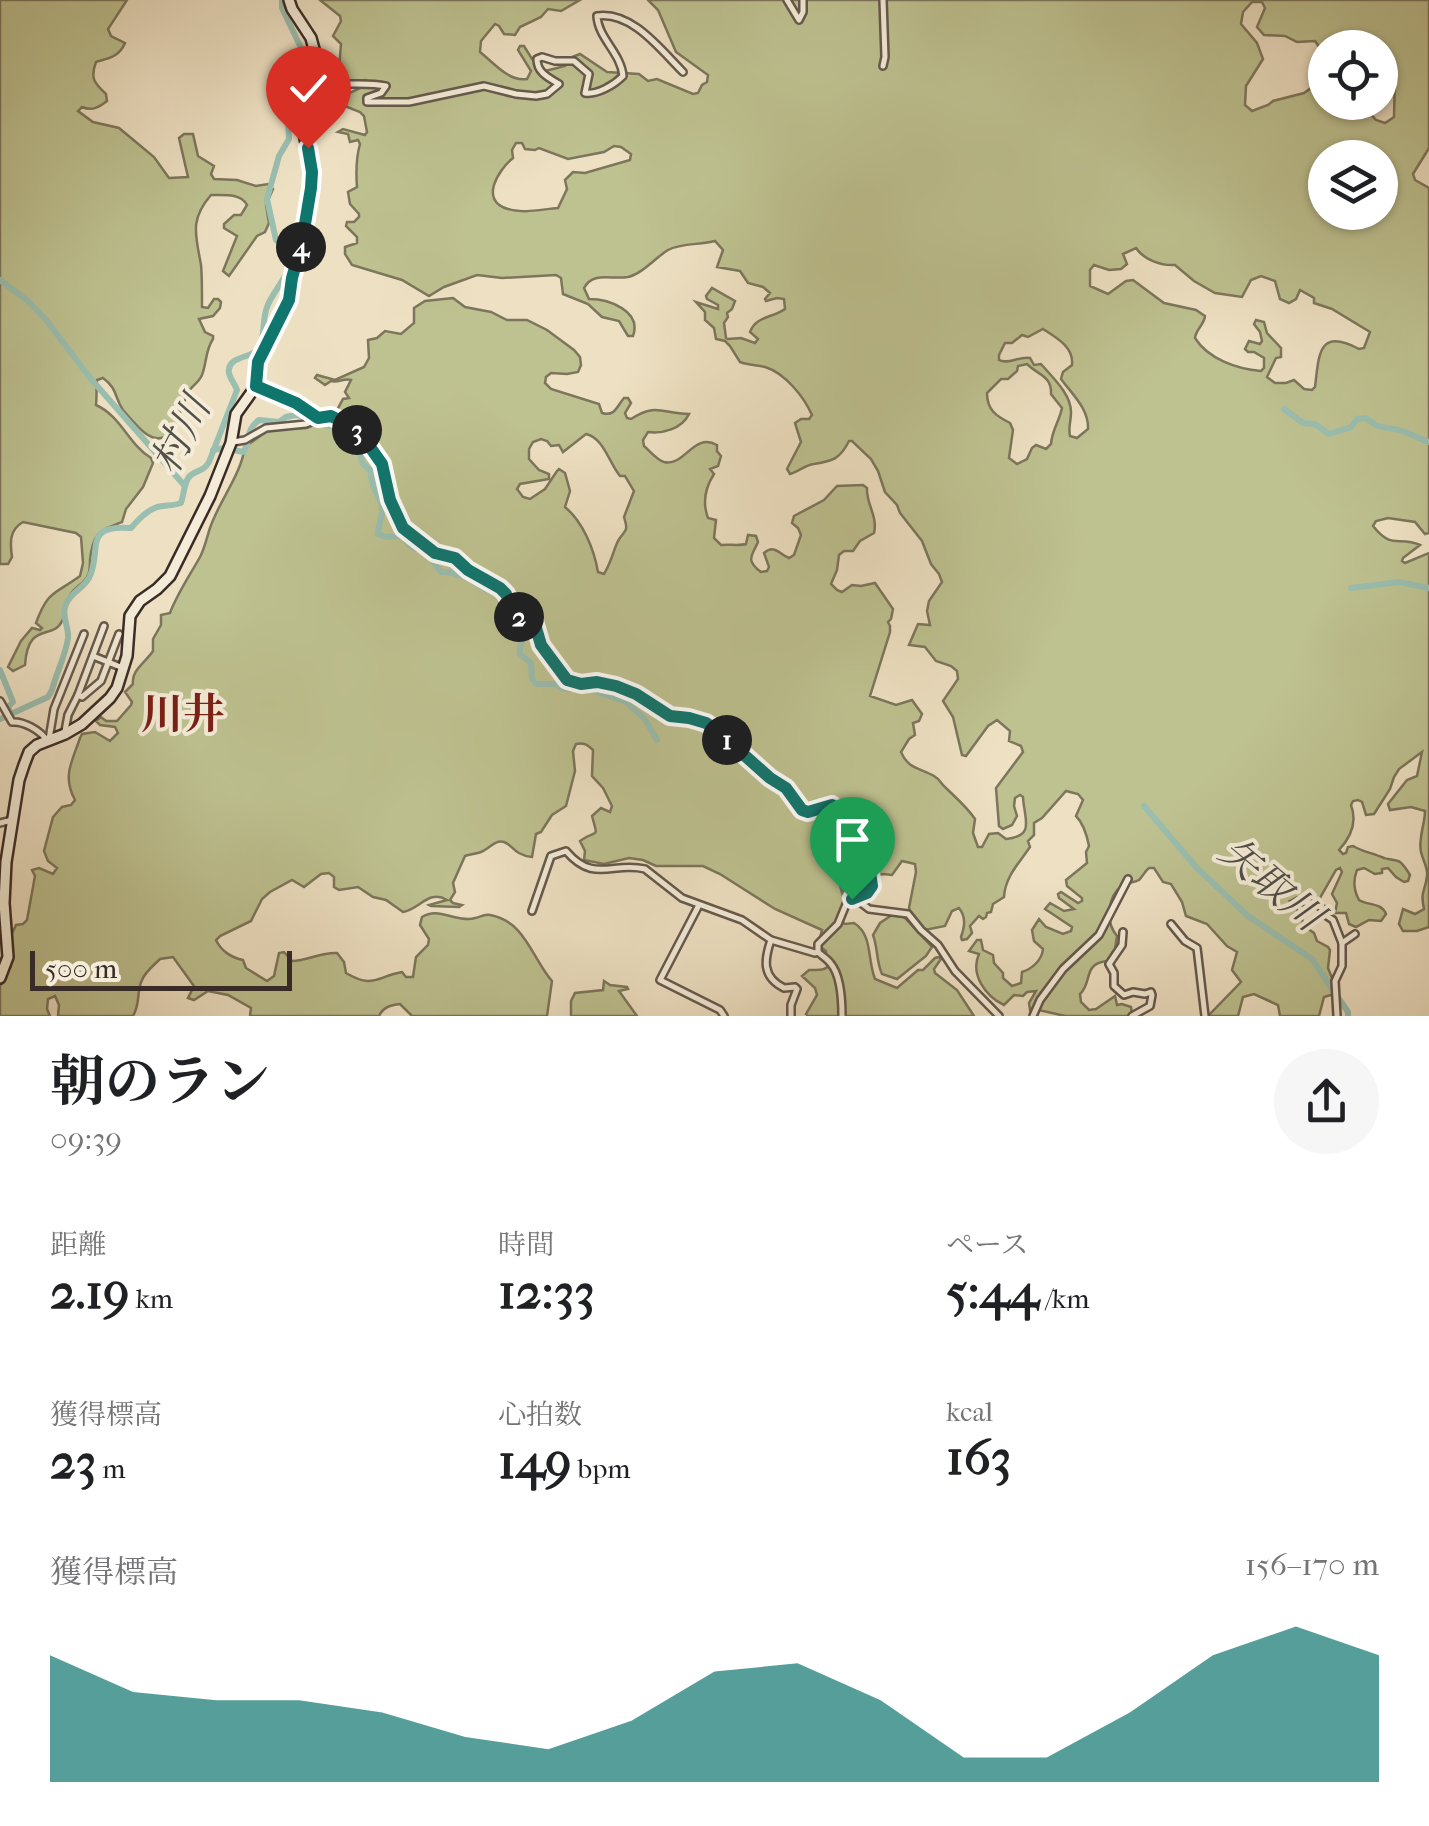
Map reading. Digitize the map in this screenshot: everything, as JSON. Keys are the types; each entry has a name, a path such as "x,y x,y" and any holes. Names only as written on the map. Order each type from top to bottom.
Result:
{"main road":[{"path":"0,978 8,957 4,884 12,820 29,752 88,720 118,688 130,616 170,576 210,496 238,408 256,386 258,362 289,300 312,172 301,121 314,48 289,0"}],"street":[{"path":"787,0 799,20 804,0"},
{"path":"882,0 883,66"},
{"path":"311,79 386,86 381,93 367,98 367,102 410,102 484,86 542,96 559,84 545,77 537,64 542,57 574,60 590,76 585,92 592,94 622,76 617,55 596,23 596,16 602,14 639,30 683,72"},
{"path":"256,386 296,403 318,418"},
{"path":"230,443 266,428 306,424 331,416 358,430 385,469 390,500 403,528 435,553 455,558 504,591 517,616 534,621 541,645 567,680 616,686 670,716 706,723 786,788 802,810 832,805 844,826 858,829 862,843 871,852 872,886 867,893 847,902 838,924 818,944 818,952 836,972 842,1016"},
{"path":"65,734 68,713 104,626"},
{"path":"0,702 12,722 22,721 48,739 55,708 84,634"},
{"path":"78,695 82,697 101,682 119,634"},
{"path":"93,656 124,668"},
{"path":"72,668 86,673"},
{"path":"101,682 118,688"},
{"path":"55,708 68,713"},
{"path":"0,824 12,820"},
{"path":"532,911 552,856 566,851 584,867 645,869 676,895 742,920 771,940 818,952"},
{"path":"1033,1016 1040,1000 1068,964 1099,935 1128,879"},
{"path":"856,898 868,908 908,914 938,945 955,971 1000,1016"},
{"path":"1294,904 1317,904 1332,918 1342,943 1342,966 1335,981 1338,1016"},
{"path":"699,905 660,980 720,1010 724,1016"},
{"path":"1171,924 1184,941 1197,948 1205,1016"},
{"path":"1123,932 1122,945 1109,964 1114,986 1124,996 1150,992 1152,996 1150,1006 1132,1016"},
{"path":"1342,943 1355,934"},
{"path":"771,940 765,965 769,976 784,988 798,989 791,1016"}],"green space":[{"path":"0,0 127,0 108,29 111,36 125,43 123,48 96,62 93,72 107,101 78,111 93,122 119,128 154,157 169,178 188,177 179,138 193,134 198,156 214,166 214,179 256,186 268,184 273,189 266,205 269,223 265,232 257,236 229,276 223,271 237,236 224,224 234,215 241,215 247,205 236,197 211,195 199,212 196,237 202,307 208,308 214,299 221,302 213,316 199,319 213,339 202,375 189,391 169,434 155,438 145,433 123,410 108,382 103,378 97,380 96,405 112,416 153,463 122,522 95,538 89,574 69,596 58,627 36,637 27,651 25,665 13,671 8,667 21,641 32,628 42,628 36,623 44,604 80,576 83,563 81,537 76,533 23,522 13,533 12,557 8,564 0,564"},
{"path":"320,0 580,0 561,11 548,9 520,27 515,35 504,34 495,24 481,41 480,52 514,78 527,79 531,71 518,50 524,46 545,71 565,66 580,54 607,72 639,74 648,81 657,79 693,94 707,82 708,75 676,52 658,10 648,0 1429,0 1429,148 1413,174 1415,180 1429,188 1429,533 1425,534 1415,522 1388,518 1373,526 1386,538 1420,545 1403,558 1405,563 1429,553 1429,927 1403,931 1399,924 1403,909 1415,914 1424,909 1427,873 1420,842 1425,811 1411,807 1390,810 1388,804 1407,780 1417,776 1422,752 1399,769 1374,814 1366,815 1362,802 1353,801 1352,828 1339,850 1343,854 1353,846 1399,861 1410,875 1404,882 1388,868 1375,874 1364,868 1357,870 1357,897 1384,910 1381,921 1369,920 1356,927 1349,924 1346,913 1335,913 1337,903 1332,894 1342,872 1340,868 1317,903 1290,901 1302,916 1303,925 1330,950 1328,968 1334,994 1324,997 1319,1016 1280,1016 1278,1005 1254,994 1243,997 1238,1016 1208,1016 1241,982 1232,970 1237,952 1207,924 1186,916 1171,884 1163,882 1154,868 1149,868 1139,880 1123,885 1114,896 1109,917 1117,936 1115,949 1107,961 1094,966 1080,994 1081,1002 1089,1010 1115,996 1117,1005 1131,1007 1132,1013 1065,1016 1039,1010 1031,1016 1029,1003 1036,991 1014,995 1004,1005 997,1001 978,977 979,954 969,951 981,940 983,950 993,955 1003,978 1012,986 1021,983 1022,972 1041,957 1043,949 1034,941 1032,930 1039,919 1046,927 1063,934 1071,931 1072,927 1045,909 1050,903 1064,911 1074,909 1059,898 1061,892 1078,903 1082,901 1066,880 1087,863 1089,846 1076,816 1083,800 1066,791 1034,823 1030,847 1010,877 1004,897 993,904 986,917 979,916 970,926 972,933 967,939 961,937 964,922 959,908 952,911 945,926 925,930 911,913 915,864 902,861 892,875 869,877 865,889 847,900 841,921 854,923 864,934 875,979 897,988 939,957 935,973 957,990 974,1016 808,1016 817,995 802,976 833,961 818,945 822,930 775,909 703,866 656,866 629,858 604,864 584,860 580,841 596,831 592,816 601,808 610,812 612,806 592,776 593,750 579,743 573,751 575,771 566,806 536,834 532,857 501,841 465,856 450,900 462,905 459,907 429,905 447,900 435,897 403,912 358,887 339,890 334,887 334,877 321,874 304,887 292,880 270,892 251,921 216,940 224,951 243,960 246,968 267,981 274,976 279,953 284,952 292,961 337,953 346,973 362,980 402,972 413,977 416,957 429,939 420,925 422,917 436,913 469,919 490,915 520,932 552,981 547,1016 412,1016 400,1004 388,1007 379,1016 250,1016 251,1008 228,995 208,991 194,1000 188,998 194,986 173,957 160,959 145,974 133,1016 58,1016 55,996 48,999 50,1016 0,1016 0,986 11,966 10,938 16,925 27,920 35,876 32,870 39,868 53,874 57,868 44,851 53,817 75,800 69,776 80,738 95,732 110,741 118,733 115,727 96,721 101,717 117,721 131,705 125,692 153,651 161,615 170,613 201,554 245,447 267,431 306,428 323,420 338,422 349,433 352,425 335,414 343,399 349,398 345,392 351,380 325,385 315,378 317,375 335,380 364,367 369,358 368,340 385,331 401,334 414,323 414,308 425,301 453,298 465,307 507,320 527,320 547,330 574,350 581,365 578,372 551,373 545,383 551,389 599,404 602,413 613,412 628,398 631,403 625,413 627,418 654,410 689,414 671,429 648,432 644,446 661,461 671,462 702,443 717,445 721,456 718,466 710,469 714,474 705,501 708,518 716,520 714,538 721,545 741,545 746,544 748,535 756,536 758,542 751,561 761,572 769,567 764,553 768,550 789,558 794,555 801,535 792,523 794,516 824,500 837,486 867,488 874,533 860,541 853,551 839,555 831,584 842,592 852,585 875,583 893,609 870,696 896,705 912,700 922,714 913,723 915,735 901,752 911,765 938,779 972,814 978,847 982,847 989,834 998,833 1006,839 1025,830 1020,795 1015,798 1017,816 1012,825 1003,829 999,826 996,788 1023,752 1021,746 1009,741 1010,731 997,720 966,756 962,755 953,717 943,701 958,679 957,671 936,661 925,647 909,645 918,624 930,625 929,601 942,582 922,541 885,492 871,459 849,441 835,458 790,474 787,469 801,442 795,423 809,419 809,408 780,374 740,362 725,341 716,339 714,328 696,302 718,309 706,296 712,288 735,301 724,323 726,338 755,343 758,339 750,332 753,327 785,309 784,299 766,301 770,293 748,283 740,271 717,267 723,250 715,241 673,248 633,275 597,278 588,283 584,288 589,299 606,301 628,313 635,327 633,336 628,336 619,321 602,317 588,304 563,294 561,278 556,275 477,275 429,296 402,280 352,265 345,247 357,243 357,237 346,226 359,214 350,204 348,192 357,187 360,144 358,140 350,142 348,134 338,132 367,132 364,116 337,100 369,82 338,80 341,44 333,36 341,21","holes":["516,143 522,143 525,149 539,148 568,159 604,152 614,146 631,154 630,160 585,173 573,172 565,180 567,189 558,208 526,211 508,209 494,199 494,185 513,158","1136,248 1154,261 1175,265 1215,293 1242,297 1251,280 1261,276 1275,281 1280,299 1289,303 1300,290 1314,298 1314,303 1370,332 1364,348 1328,343 1320,355 1312,390 1304,389 1294,380 1275,383 1267,377 1276,358 1281,357 1281,348 1267,333 1264,322 1256,320 1254,324 1260,332 1260,344 1249,341 1245,349 1264,358 1264,368 1242,368 1215,357 1195,338 1205,316 1196,310 1164,303 1133,280 1108,294 1090,286 1094,265 1121,269 1127,264 1123,254","1043,329 1070,353 1072,365 1061,379 1079,402 1088,422 1088,429 1077,438 1070,436 1068,399 1041,364 1034,365 1030,358 999,360 1005,343 1022,335 1028,337","1027,364 1044,376 1062,408 1051,444 1046,449 1036,445 1027,459 1017,464 1009,458 1013,430 991,408 987,393 1001,379 1008,379 1018,366","586,434 592,436 634,491 624,517 626,530 604,574 598,572 591,545 565,507 570,491 565,473 559,469 545,489 530,499 517,489 520,484 549,479 549,474 529,459 533,442 541,439 551,446 559,445 563,452"]},
{"path":"892,915 904,917 932,947 897,979 882,974 873,935 880,923"},
{"path":"604,981 627,987 619,991 637,1016 571,1016 575,993 603,990"}],"shaded area":[{"path":"851,832 863,856 858,868 862,883 860,889 847,884 842,893 836,858 830,851 843,833"}],"waterway":[{"name":"村川","path":"0,719 48,697 67,644 65,607 89,578 99,535 105,530 131,528 157,507 181,503 189,477 209,462 237,390 229,374 231,365 260,346 267,307 290,264 286,247 276,240 267,199 279,156 289,139 287,96 305,64 282,0"},
{"path":"0,280 47,321 91,379 184,485"},
{"path":"1284,409 1303,423 1315,424 1329,434 1366,418 1429,442"},
{"path":"213,450 243,452 251,428 259,420 279,422 296,415 337,427 358,447 363,464 371,471 382,506 378,534 402,536 409,545 431,554 441,572 464,577 500,597 512,616 528,626 520,654 531,663 536,684 591,690 626,702 645,719 657,740"},
{"path":"1351,588 1399,582 1429,588"},
{"path":"0,670 13,702 8,707 11,714"},
{"name":"矢取川","path":"1144,806 1197,868 1248,916 1312,959 1348,1016"}],"district":[{"name":"川井","path":"183,714"}],"route":[{"path":"308,148 311,188 302,242 285,312 258,362 256,386 296,403 318,418 331,416 358,430 385,469 390,500 403,528 435,553 455,558 504,591 517,616 534,621 541,645 567,680 616,686 670,716 706,723 786,788 802,810 832,805 844,826 858,829 862,843 871,852 871,889 852,899"}]}
